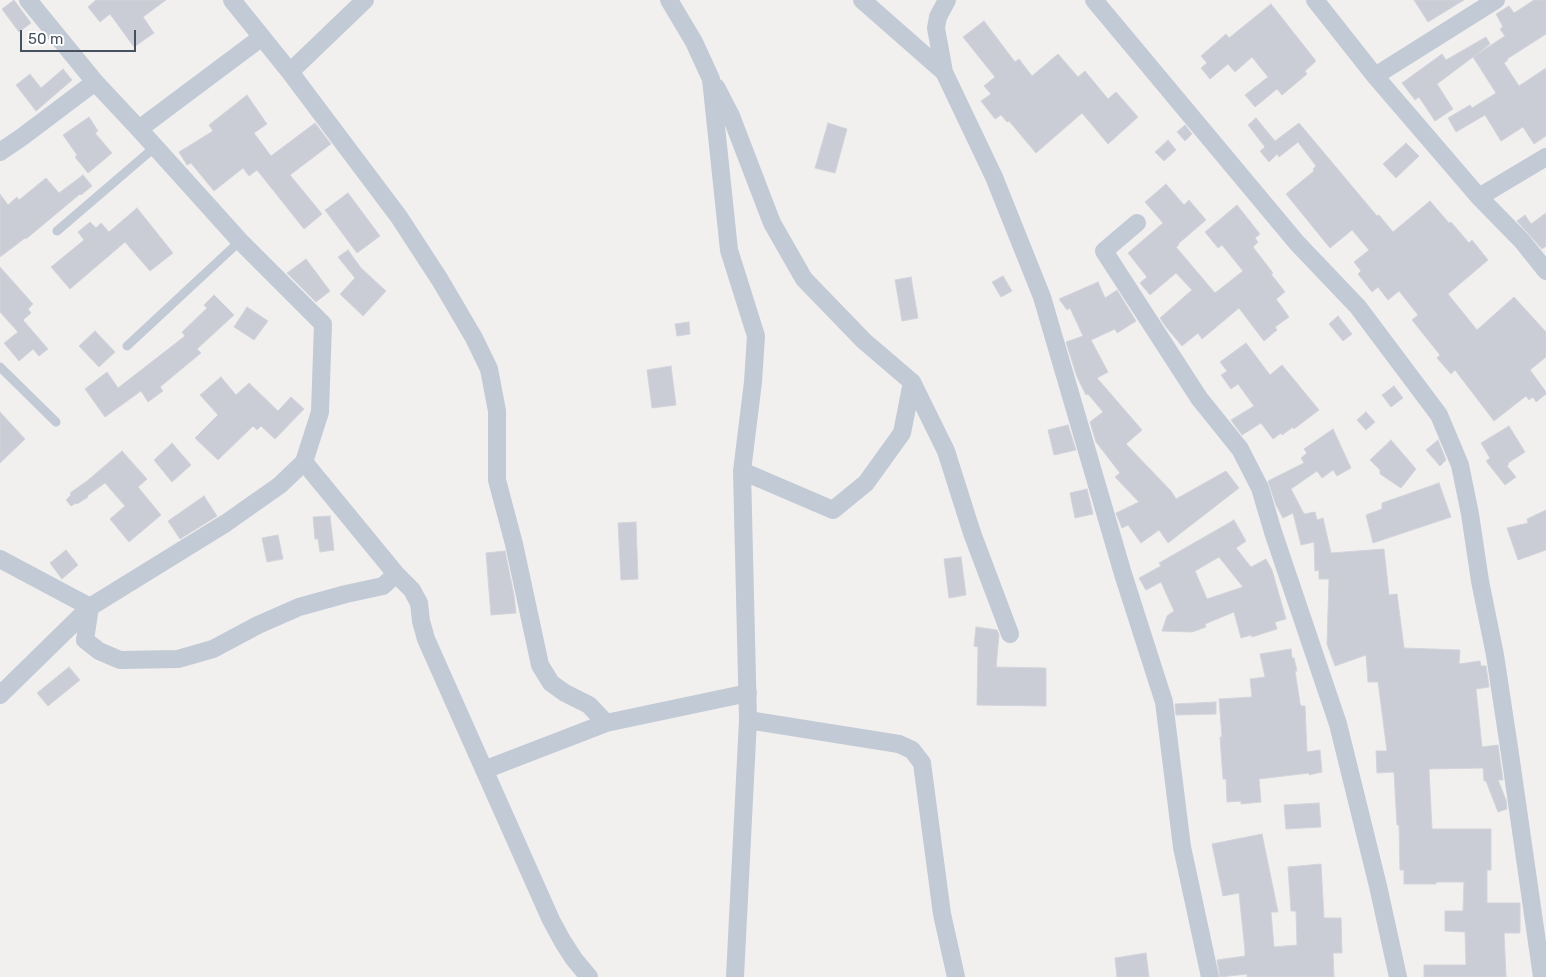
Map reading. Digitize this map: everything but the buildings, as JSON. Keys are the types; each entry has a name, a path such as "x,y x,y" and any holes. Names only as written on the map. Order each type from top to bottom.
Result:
{"street":[{"path":"0,695 90,608 226,523 280,484 304,462 320,412 323,324 240,241 94,82 28,0"},
{"path":"232,0 290,72 399,217 419,246 469,330 489,369 497,411 497,480 514,544 540,665 551,683 565,693 589,705 606,723"},
{"path":"290,72 365,0"},
{"path":"668,0 694,42 731,116 772,223 804,279 864,341 912,382 946,451 972,533 1010,634"},
{"path":"862,0 944,72"},
{"path":"946,0 938,16 936,28 944,72 994,177 1042,297 1123,574 1164,702 1182,847 1210,977"},
{"path":"1094,0 1297,243 1358,307 1439,416 1460,465 1470,514 1509,745 1542,977"},
{"path":"1315,0 1375,76 1478,197 1522,241 1546,271"},
{"path":"1375,76 1490,2"},
{"path":"139,129 262,37"},
{"path":"711,79 729,250 756,336 753,382 742,471 748,720 735,977"},
{"path":"0,152 94,82"},
{"path":"1478,197 1546,157"},
{"path":"1137,223 1104,251 1199,398 1240,449 1260,488 1338,724 1374,869 1398,977"},
{"path":"742,471 833,510 866,483 902,433 912,382"},
{"path":"304,462 396,574 412,590 419,603 426,640 551,920 563,942 589,977"},
{"path":"0,558 90,608"},
{"path":"90,608 85,640 99,651 120,660 178,659 213,649 258,625 300,607 383,586 396,574"},
{"path":"484,770 606,723 748,693"},
{"path":"748,720 899,744 912,750 922,763 942,914 956,977"}],"lane":[{"path":"56,231 155,147"},
{"path":"127,346 240,241"},
{"path":"0,367 56,422"}]}
